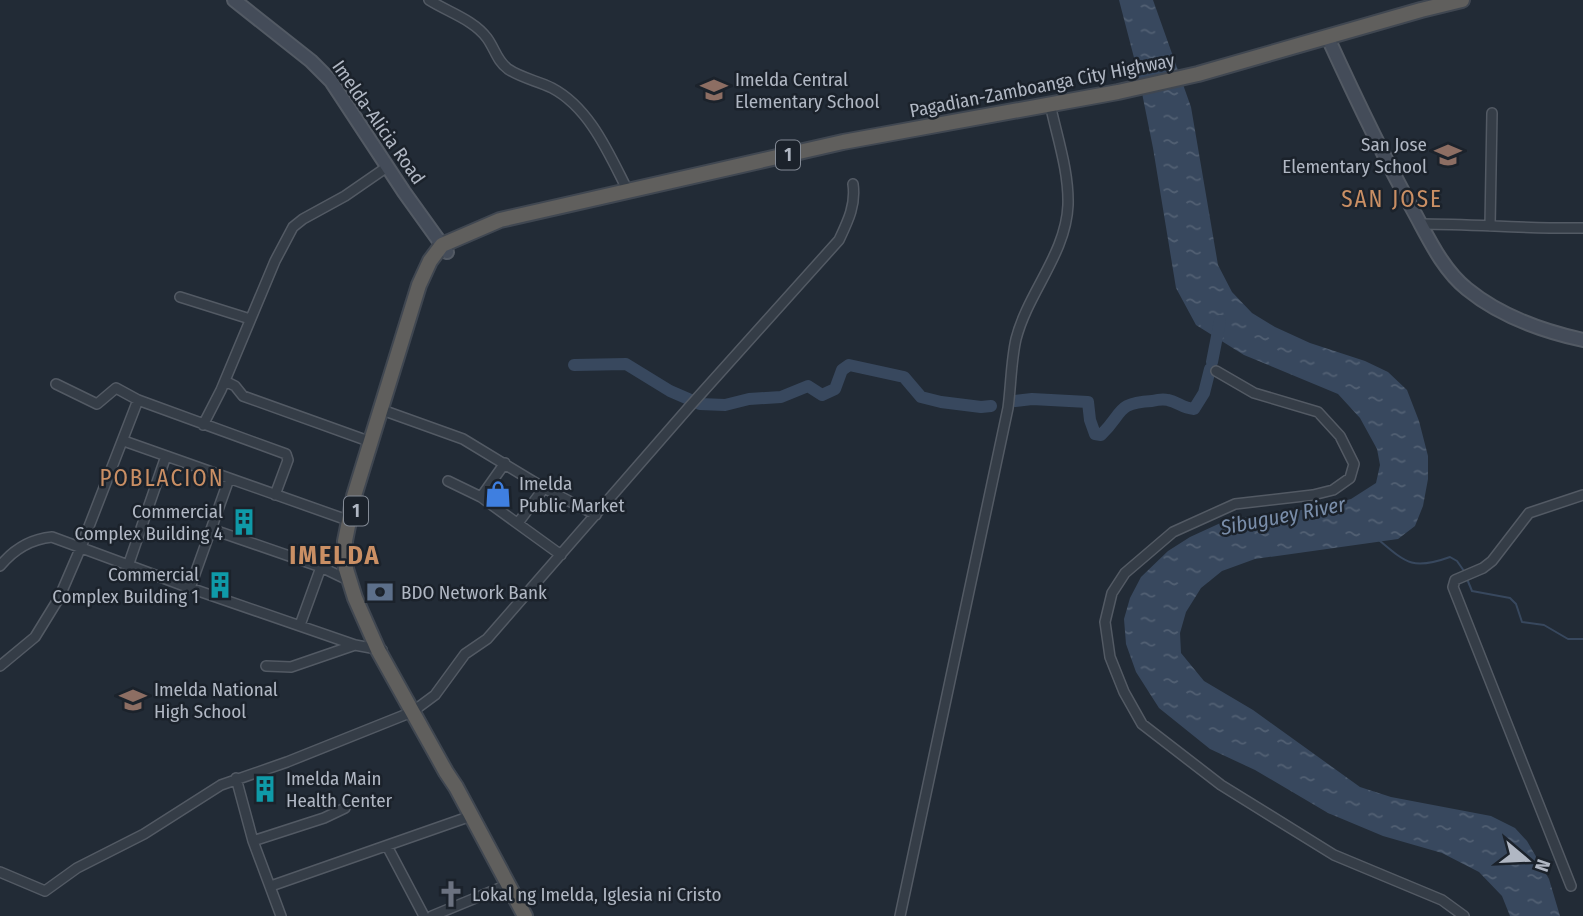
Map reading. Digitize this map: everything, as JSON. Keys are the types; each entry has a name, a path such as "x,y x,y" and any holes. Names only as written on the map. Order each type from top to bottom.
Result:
{"highway":[{"name":"Pagadian-Zamboanga City Highway","path":"444,249 462,236 500,220 843,142 1118,92 1198,74 1462,0"},
{"name":"1","path":"444,249 425,284 345,541 348,580 382,650 525,916"},
{"name":"1","path":"382,650 359,590 354,569 351,522 354,496 419,285 430,261 444,249"}],"main road":[{"name":"Imelda-Alicia Road","path":"234,0 319,68 343,97 444,249"},
{"path":"1328,38 1381,153 1443,262 1472,292 1529,324 1583,340"}],"street":[{"path":"429,0 477,28 487,38 499,61 507,68 552,88 578,107 604,146 628,191"},
{"path":"900,916 1008,408 1016,339 1037,287 1061,242 1068,206 1066,175 1050,104"},
{"path":"1490,226 1492,113"},
{"path":"203,425 224,384 275,261 293,227 387,167"},
{"path":"0,872 45,891 77,868 144,834 236,778 287,762 414,710 435,695 465,654 487,639 839,240 850,217 855,197 853,184"},
{"path":"1421,224 1524,229 1583,228"},
{"path":"180,297 250,319"},
{"path":"1216,371 1254,393 1318,412 1340,436 1354,464 1350,478 1333,490 1313,495 1235,504 1173,532 1125,573 1112,593 1105,622 1110,657 1124,692 1142,724 1221,785 1334,855 1442,900 1464,916"},
{"path":"56,384 97,404 116,388 138,400 286,454 288,460 275,495"},
{"path":"224,384 235,386 243,396 370,442"},
{"path":"0,666 35,637 48,618 81,547 138,400"},
{"path":"384,411 463,439 544,488 596,515"},
{"path":"124,441 351,522"},
{"path":"128,566 166,456"},
{"path":"481,497 505,463"},
{"path":"190,588 229,479"},
{"path":"448,481 481,497 561,555"},
{"path":"518,523 544,488"},
{"path":"1571,886 1453,587 1455,580 1483,568 1492,561 1529,513 1583,495"},
{"path":"211,529 321,567 348,580"},
{"path":"0,566 25,543 36,538 52,537 355,645 382,650"},
{"path":"300,625 321,567"},
{"path":"266,666 292,667 355,645"},
{"path":"236,778 253,841 281,916"},
{"path":"253,841 324,818 345,808"},
{"path":"271,887 471,816"},
{"path":"387,846 424,916"},
{"path":"432,916 507,885"}],"water":[{"name":"Sibuguey River","path":"1119,0 1153,0 1191,107 1218,265 1232,292 1252,313 1275,327 1388,372 1407,390 1428,456 1428,479 1423,506 1415,526 1398,539 1255,559 1222,571 1201,588 1186,612 1180,633 1181,653 1204,681 1253,710 1360,787 1391,797 1491,816 1515,828 1527,841 1549,879 1560,916 1510,916 1502,896 1479,872 1442,853 1383,836 1328,813 1255,770 1210,749 1159,708 1136,672 1126,644 1124,619 1130,598 1141,577 1168,551 1190,537 1227,520 1316,508 1351,499 1376,483 1380,465 1377,449 1360,418 1338,394 1244,355 1196,325 1176,288 1153,148 1138,73"}],"waterway":[{"path":"1212,362 1220,321"},
{"path":"574,365 626,364 670,391 700,404 725,405 749,399 781,397 808,386 822,395 835,389 842,370 849,365 904,377 921,397 941,402 991,406"},
{"path":"1015,401 1032,399 1088,402 1095,434 1101,435 1121,410 1132,404 1166,400 1194,409 1204,393 1210,369"},
{"path":"1380,541 1405,560 1419,564 1450,557 1457,561 1464,571"},
{"path":"1467,579 1472,591 1510,598 1516,604 1522,622 1544,625 1568,639 1583,639"}],"place":[{"name":"Imelda Central Elementary School","path":"714,90"},
{"name":"San Jose Elementary School","path":"1448,155"},
{"name":"Imelda Public Market","path":"498,494"},
{"name":"Commercial Complex Building 4","path":"244,522"},
{"name":"Commercial Complex Building 1","path":"220,585"},
{"name":"BDO Network Bank","path":"380,592"},
{"name":"Imelda National High School","path":"133,700"},
{"name":"Imelda Main Health Center","path":"265,789"},
{"name":"Lokal ng Imelda, Iglesia ni Cristo","path":"451,894"}],"district":[{"name":"SAN JOSE","path":"1392,199"},
{"name":"POBLACION","path":"162,478"},
{"name":"IMELDA","path":"335,555"}]}
